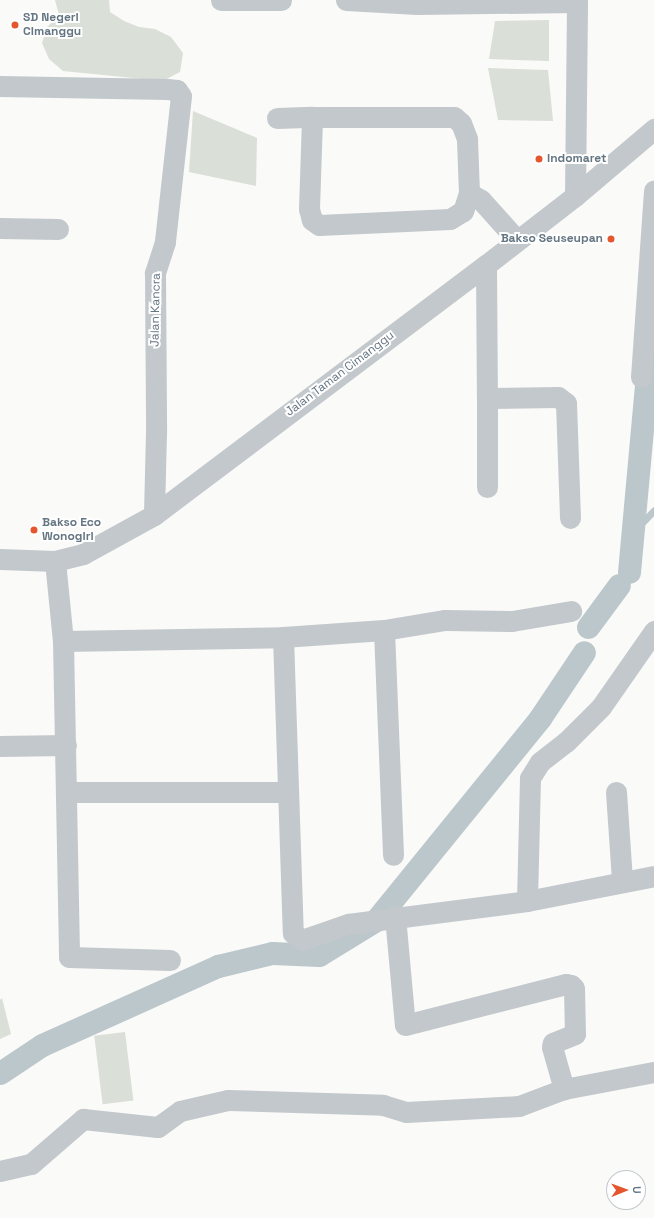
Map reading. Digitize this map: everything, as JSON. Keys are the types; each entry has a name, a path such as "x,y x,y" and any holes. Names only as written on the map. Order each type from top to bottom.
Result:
{"street":[{"path":"221,0 281,0"},
{"path":"346,0 417,4 577,1 574,196"},
{"name":"Jalan Kancra","path":"0,86 167,89 177,90 182,96 182,107 165,242 155,273 156,432 154,515"},
{"path":"277,118 312,117 454,117 461,123 466,139 469,193 463,211 450,219 318,225 312,220 309,209 312,117"},
{"name":"Jalan Taman Cimanggu","path":"0,559 55,561 83,554 154,515 486,265 516,239 574,196 654,129"},
{"path":"641,377 654,190"},
{"path":"469,193 481,200 516,239"},
{"path":"0,228 58,229"},
{"path":"486,265 487,487"},
{"path":"487,398 558,397 566,403 570,518"},
{"path":"55,561 63,641 68,792 69,957 170,960"},
{"path":"63,641 283,637 384,630 445,620 512,621 572,611"},
{"path":"384,630 393,855"},
{"path":"527,901 530,778 540,762 566,742 601,707 654,631"},
{"path":"283,637 287,792 293,933 302,940 348,924 388,917 527,901 622,881 654,876"},
{"path":"0,746 66,745"},
{"path":"68,792 287,792"},
{"path":"616,792 622,881"},
{"path":"388,917 405,1025 566,984 571,985 574,988 575,1034 553,1043 552,1048 564,1089"},
{"path":"0,1171 31,1164 83,1119 158,1126 180,1112 228,1100 383,1105 406,1112 519,1106 564,1089 654,1072"}],"shaded area":[{"path":"55,0 109,0 110,12 124,21 139,27 155,29 171,37 183,53 180,72 163,81 63,71 49,59 42,43 47,27 59,15"},
{"path":"549,20 549,61 489,59 495,21"},
{"path":"488,68 548,70 553,121 498,120"},
{"path":"193,111 257,138 256,186 189,172"},
{"path":"2,998 11,1034 0,1039 0,1000"},
{"path":"125,1032 133,1100 103,1104 94,1036"}],"waterway":[{"path":"629,572 649,353"},
{"path":"634,531 654,510"},
{"path":"588,627 619,585"},
{"path":"0,1073 42,1045 218,966 272,953 319,955 376,920 540,718 584,652"}],"place":[{"name":"SD Negeri Cimanggu","path":"15,25"},
{"name":"Indomaret","path":"539,159"},
{"name":"Bakso Seuseupan","path":"611,239"},
{"name":"Bakso Eco Wonogiri","path":"34,530"}]}
